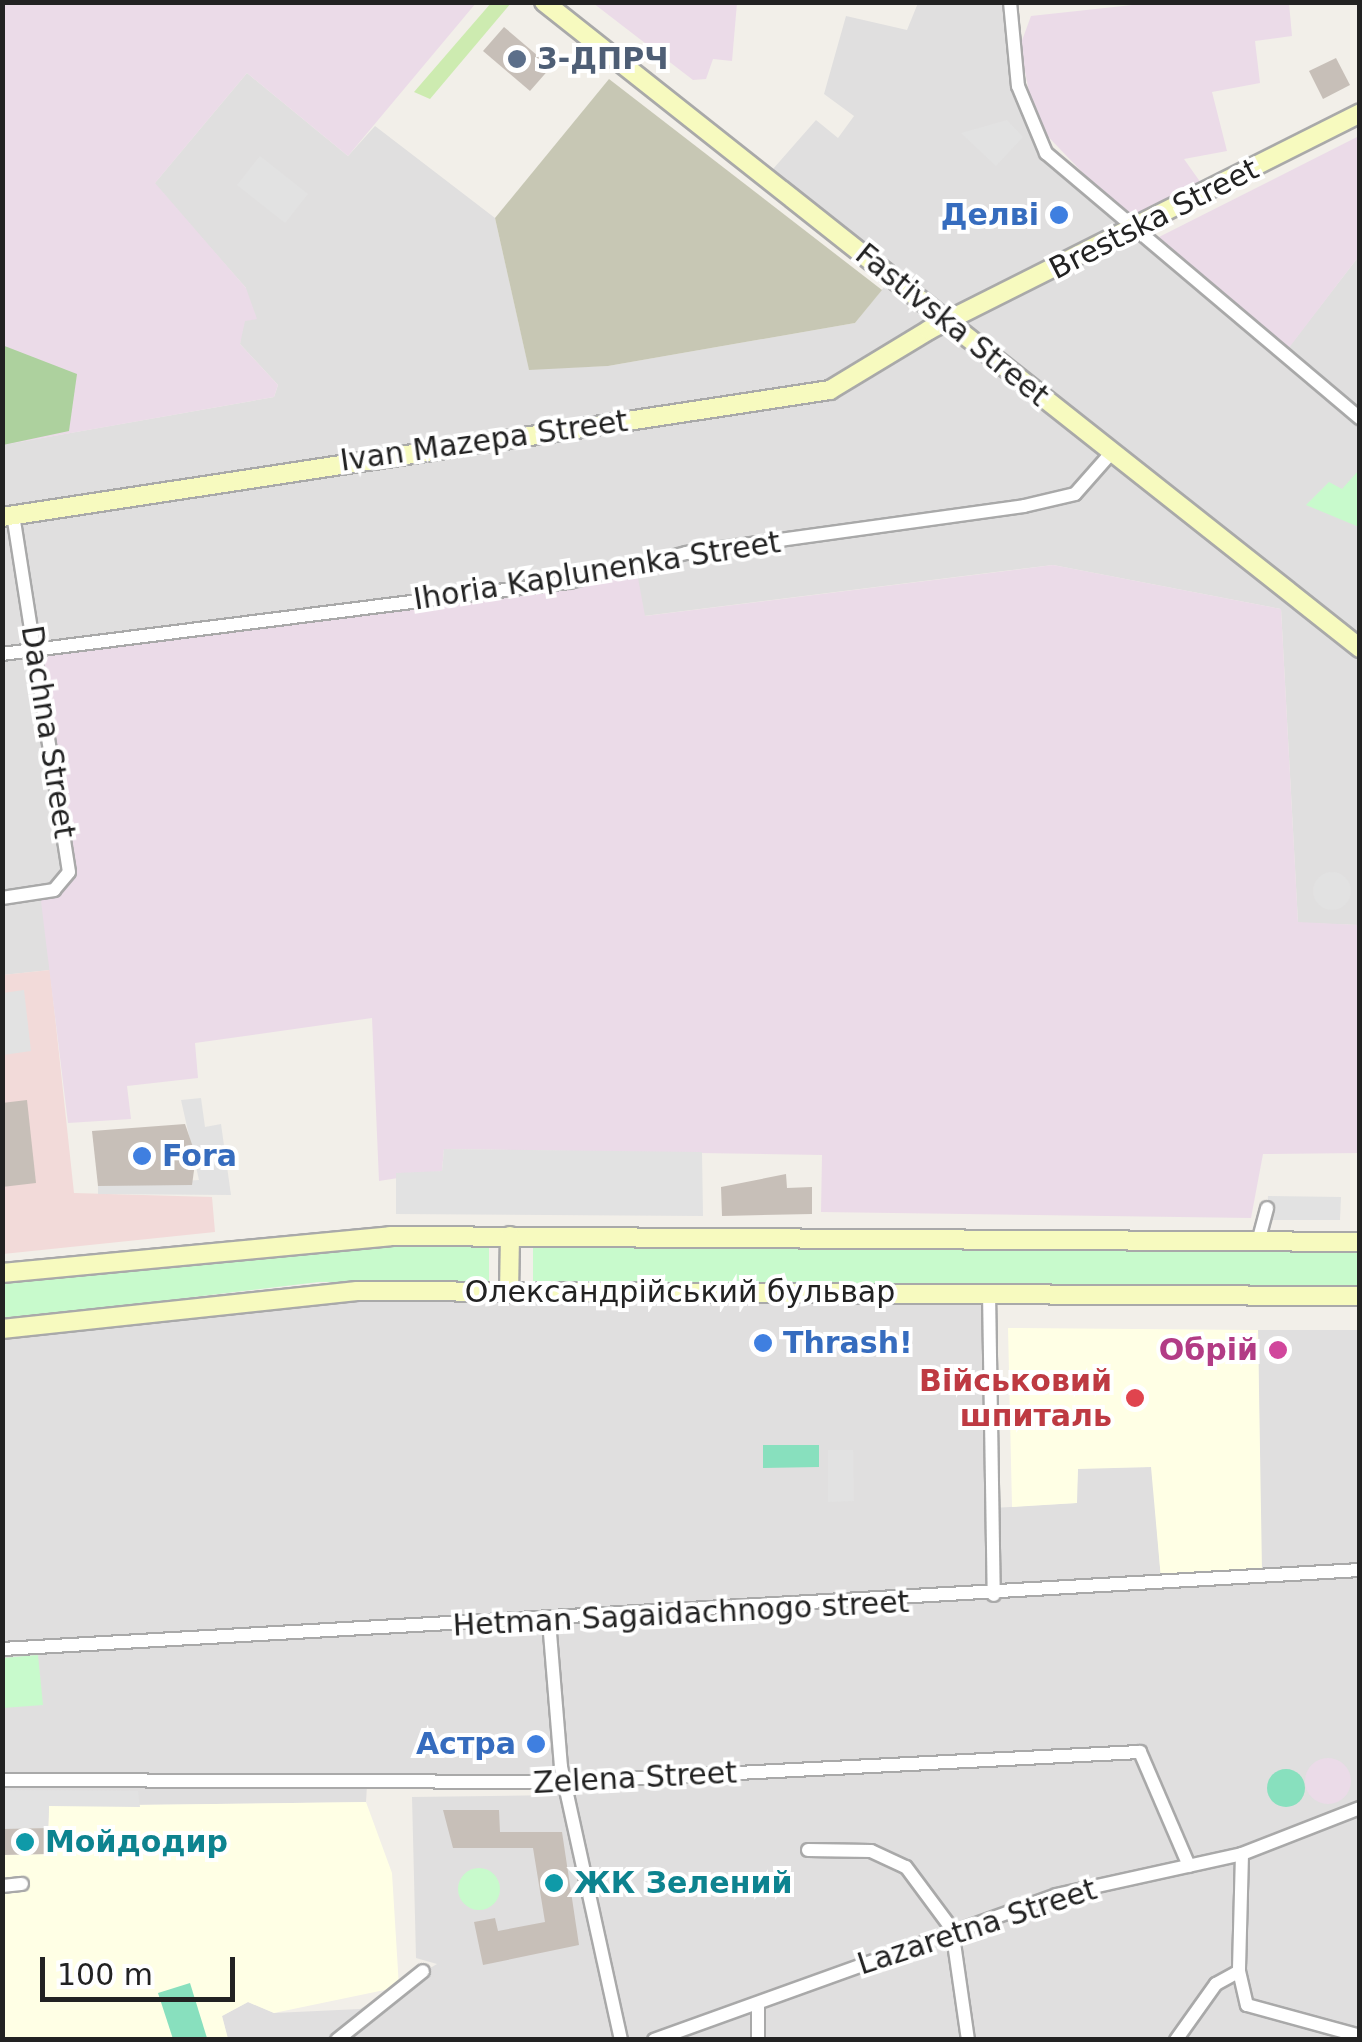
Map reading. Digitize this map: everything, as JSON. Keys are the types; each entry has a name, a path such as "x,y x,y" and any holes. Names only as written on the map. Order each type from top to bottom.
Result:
{"main road":[{"name":"Fastivska Street","path":"544,2 1360,648"},
{"name":"Brestska Street","path":"948,320 1131,232 1360,114"},
{"name":"Ivan Mazepa Street","path":"8,516 830,390 948,320"},
{"path":"509,1293 510,1236"},
{"name":"Олександрійський бульвар","path":"2,1273 333,1238 1360,1242"},
{"name":"Олександрійський бульвар","path":"2,1328 307,1294 989,1292 1360,1296"}],"street":[{"path":"1010,2 1026,118 1046,152 1131,232 1360,418"},
{"name":"Ihoria Kaplunenka Street","path":"2,654 570,582 686,553 1024,506 1075,494 1112,452"},
{"name":"Dachna Street","path":"2,898 54,890 68,872 36,648 8,516"},
{"path":"1258,1242 1268,1208"},
{"path":"989,1292 994,1595"},
{"name":"Hetman Sagaidachnogo street","path":"2,1648 549,1621 1360,1570"},
{"path":"549,1621 565,1782 621,2040"},
{"name":"Zelena Street","path":"2,1780 565,1782 1140,1752 1190,1866"},
{"name":"Lazaretna Street","path":"654,2040 758,2005 952,1929 1242,1854 1360,1808"},
{"path":"808,1850 870,1851 906,1867 952,1929 968,2040"},
{"path":"1242,1854 1239,1971 1247,2005 1360,2036"},
{"path":"2,1886 22,1884"},
{"path":"338,2040 423,1971"},
{"path":"1176,2040 1216,1984 1239,1971"},
{"path":"758,2005 758,2040"}],"shaded area":[{"path":"1160,2 1289,3 1292,36 1255,41 1260,83 1212,92 1227,151 1184,159 1201,183 1129,221 1035,123 1020,46 1031,16"},
{"path":"3,3 476,3 348,156 247,73 155,183 246,288 257,319 245,321 240,344 278,385 274,397 3,445"},
{"path":"593,3 737,3 732,61 713,59 706,79 693,80"},
{"path":"918,3 1010,3 1018,86 1046,153 1288,348 1359,256 1359,925 1298,923 1281,609 1053,565 644,616 641,603 106,765 45,919 50,970 3,975 2,445 274,397 278,385 240,344 246,288 154,184 247,73 348,156 375,126 495,218 529,369 608,366 855,323 892,277 766,177 816,120 838,138 854,116 824,94 846,16 907,30"},
{"path":"609,79 882,290 855,323 608,366 529,370 495,218"},
{"path":"1007,120 1023,137 996,166 961,133"},
{"path":"1359,136 1359,256 1288,349 1153,240"},
{"path":"260,156 308,194 285,223 237,185"},
{"path":"1053,565 1281,609 1298,922 1359,925 1359,1153 1263,1154 1251,1218 821,1212 822,1155 444,1149 442,1171 379,1181 372,1018 195,1043 198,1078 127,1086 131,1119 68,1123 40,893 65,884 36,649 636,567 645,616"},
{"path":"1332,872 1345,878 1351,891 1345,904 1332,910 1319,904 1313,891 1319,878"},
{"path":"50,970 74,1193 212,1197 215,1232 3,1254 2,975"},
{"path":"24,990 31,1051 3,1055 3,993"},
{"path":"201,1098 205,1127 221,1124 231,1195 98,1194 98,1186 199,1180 181,1100"},
{"path":"444,1149 702,1152 703,1216 396,1214 396,1173 442,1171"},
{"path":"1268,1196 1341,1197 1340,1220 1266,1220"},
{"path":"989,1292 993,1508 1076,1503 1078,1468 1152,1467 1161,1579 1261,1571 1258,1330 1359,1330 1359,2039 228,2039 222,2016 248,2002 274,2013 360,2009 437,1964 416,1958 412,1797 557,1795 564,1783 367,1786 366,1802 49,1806 48,1828 3,1829 2,1329 307,1294"},
{"name":"Військовий шпиталь","path":"1008,1328 1258,1330 1262,1571 1161,1579 1151,1467 1078,1469 1077,1503 1012,1507"},
{"path":"828,1450 853,1450 854,1501 828,1502"},
{"path":"1328,1758 1344,1765 1351,1781 1344,1797 1328,1804 1312,1797 1305,1781 1312,1765"},
{"path":"2,1790 138,1791 140,1807 49,1806 48,1828 3,1829"},
{"path":"366,1802 392,1873 399,1987 274,2013 248,2002 222,2016 228,2039 3,2039 2,1855 48,1854 49,1806"}],"green space":[{"path":"491,3 511,3 430,99 414,92"},
{"path":"2,345 77,374 69,431 3,445"},
{"path":"1359,470 1359,527 1306,505 1329,482 1342,489"},
{"path":"489,1243 489,1282 319,1282 3,1320 2,1282 332,1246"},
{"path":"533,1243 1360,1251 1359,1287 533,1283"},
{"path":"763,1445 819,1445 819,1467 763,1468"},
{"path":"38,1655 43,1705 3,1708 3,1658"},
{"path":"1286,1769 1300,1774 1305,1788 1300,1802 1286,1807 1272,1802 1267,1788 1272,1774"},
{"path":"479,1868 494,1874 500,1889 494,1904 479,1910 464,1904 458,1889 464,1874"},
{"path":"190,1983 207,2038 173,2039 158,1993"}],"building":[{"name":"3-ДПРЧ","path":"504,27 551,67 530,91 483,51"},
{"path":"1336,58 1350,85 1323,99 1309,71"},
{"path":"27,1100 36,1183 2,1187 2,1103"},
{"name":"Fora","path":"185,1124 196,1156 192,1185 98,1186 92,1131"},
{"path":"786,1174 787,1188 812,1187 812,1214 722,1216 721,1187"},
{"name":"ЖК Зелений","path":"443,1810 499,1810 500,1832 562,1832 579,1945 483,1965 474,1922 495,1918 498,1931 545,1922 533,1848 453,1848"},
{"name":"Мойдодир","path":"48,1828 49,1854 2,1855 2,1829"}],"place":[{"name":"3-ДПРЧ","path":"517,59"},
{"name":"Делві","path":"1059,215"},
{"name":"Fora","path":"142,1156"},
{"name":"Thrash!","path":"763,1343"},
{"name":"Обрій","path":"1278,1350"},
{"name":"Військовий шпиталь","path":"1135,1398"},
{"name":"Астра","path":"536,1744"},
{"name":"Мойдодир","path":"25,1842"},
{"name":"ЖК Зелений","path":"554,1883"}]}
